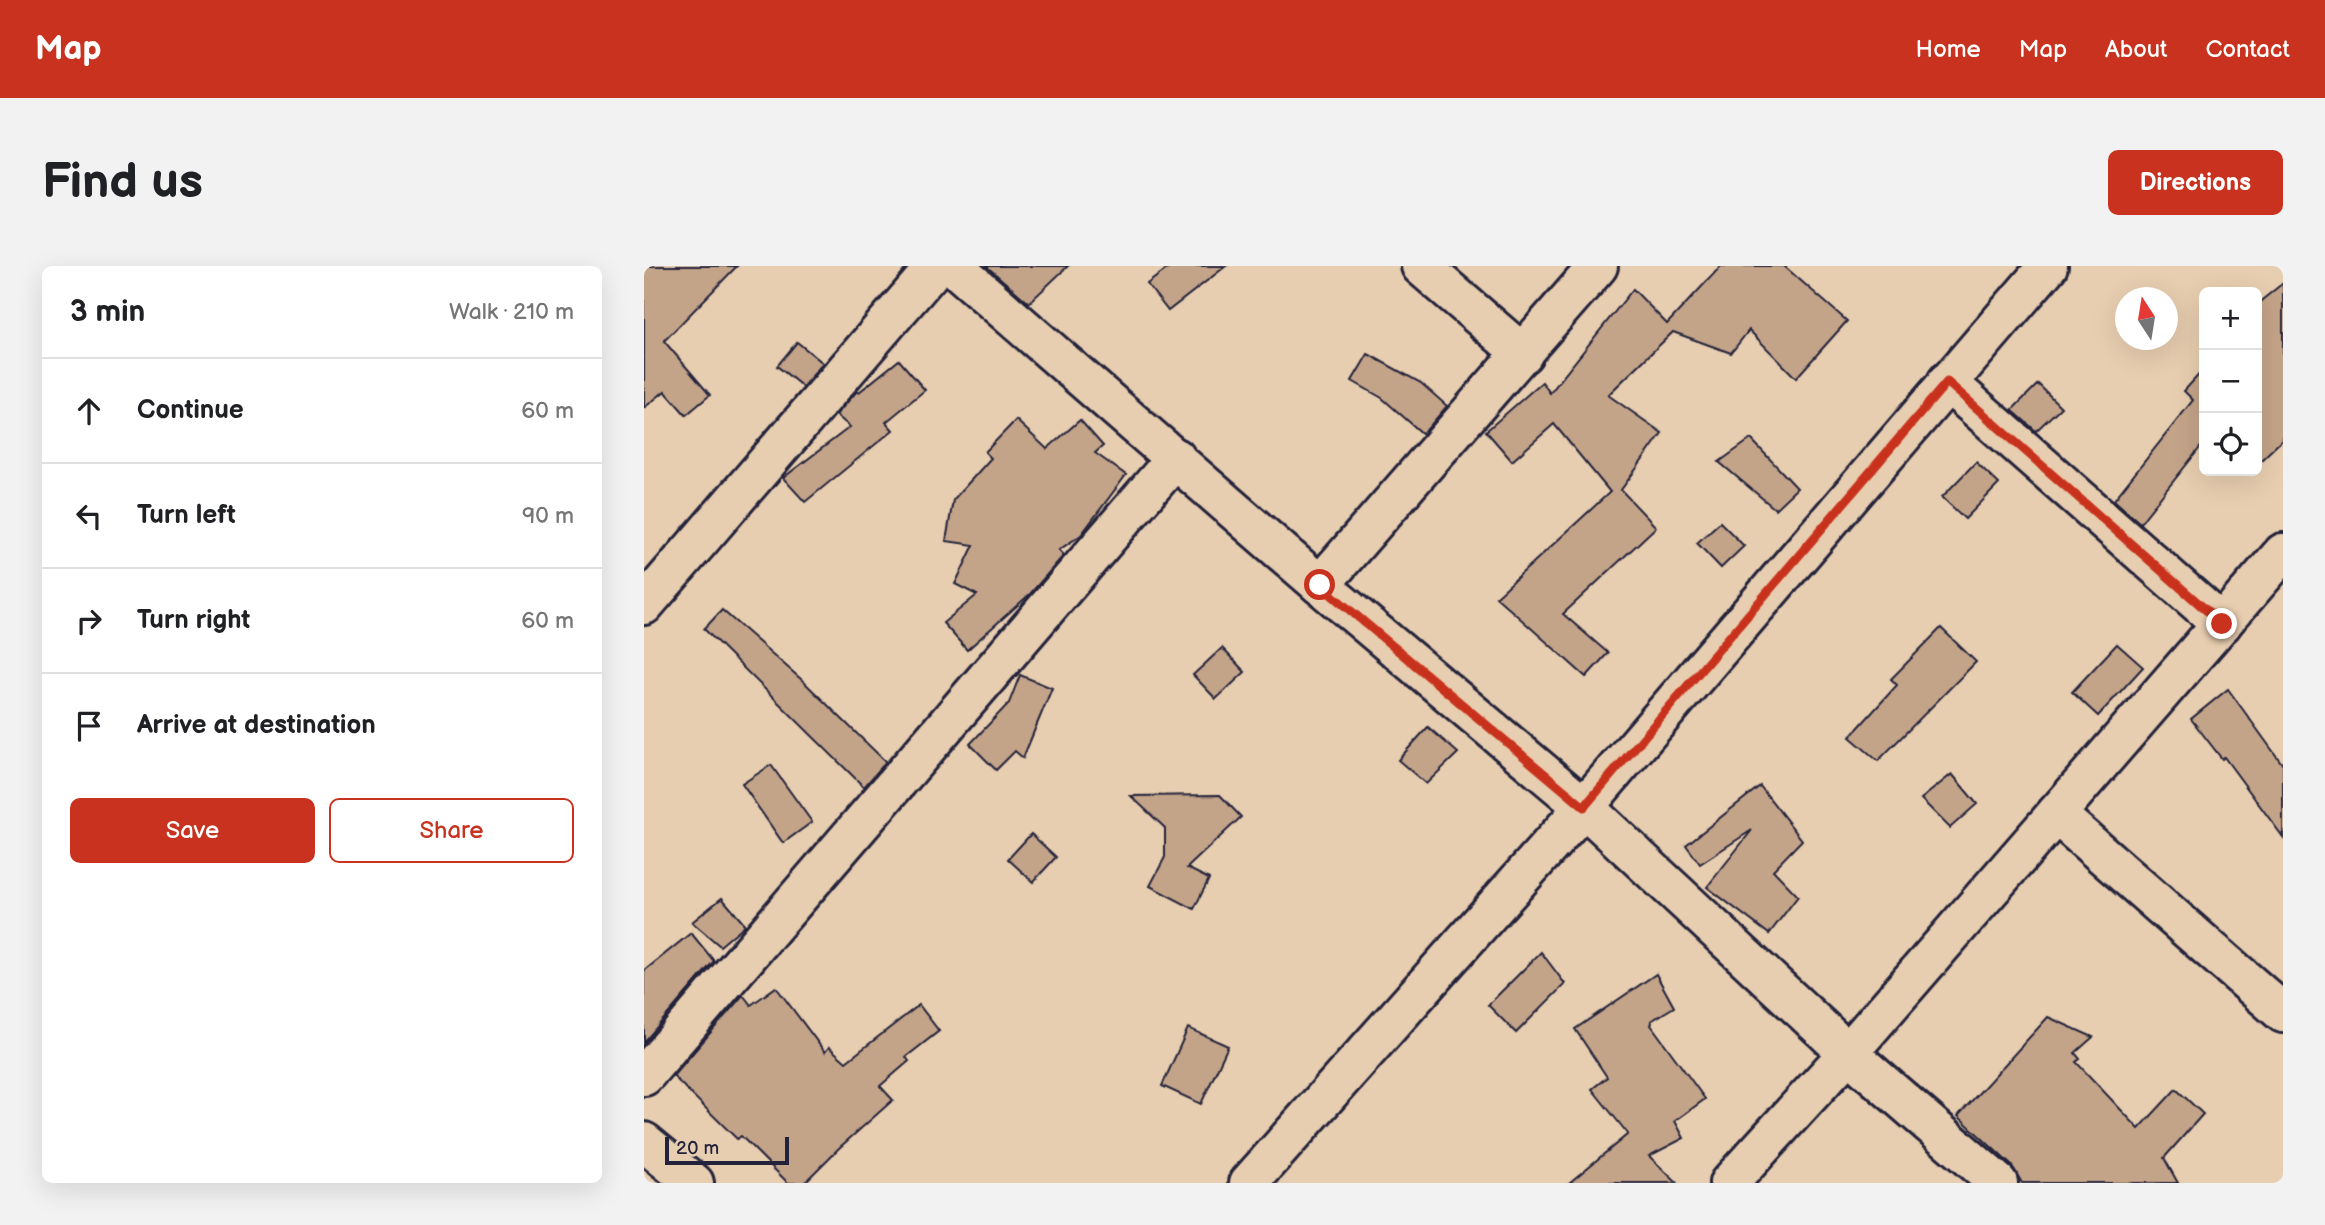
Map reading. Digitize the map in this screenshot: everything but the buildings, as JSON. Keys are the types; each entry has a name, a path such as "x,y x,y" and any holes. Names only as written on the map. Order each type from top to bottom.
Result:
{"street":[{"path":"644,605 936,266"},
{"path":"953,266 1320,585 1584,807 1848,1053 1998,1183"},
{"path":"1421,266 1522,354"},
{"path":"1320,585 1598,266"},
{"path":"1249,1183 1584,807 2048,266"},
{"path":"1947,382 2222,624"},
{"path":"644,1076 1176,458"},
{"path":"1729,1183 1848,1053 2283,553"},
{"path":"2056,814 2283,1013"},
{"path":"644,1142 694,1183"}],"route":[{"path":"1320,585 1584,807 1947,382 2222,624"}]}
